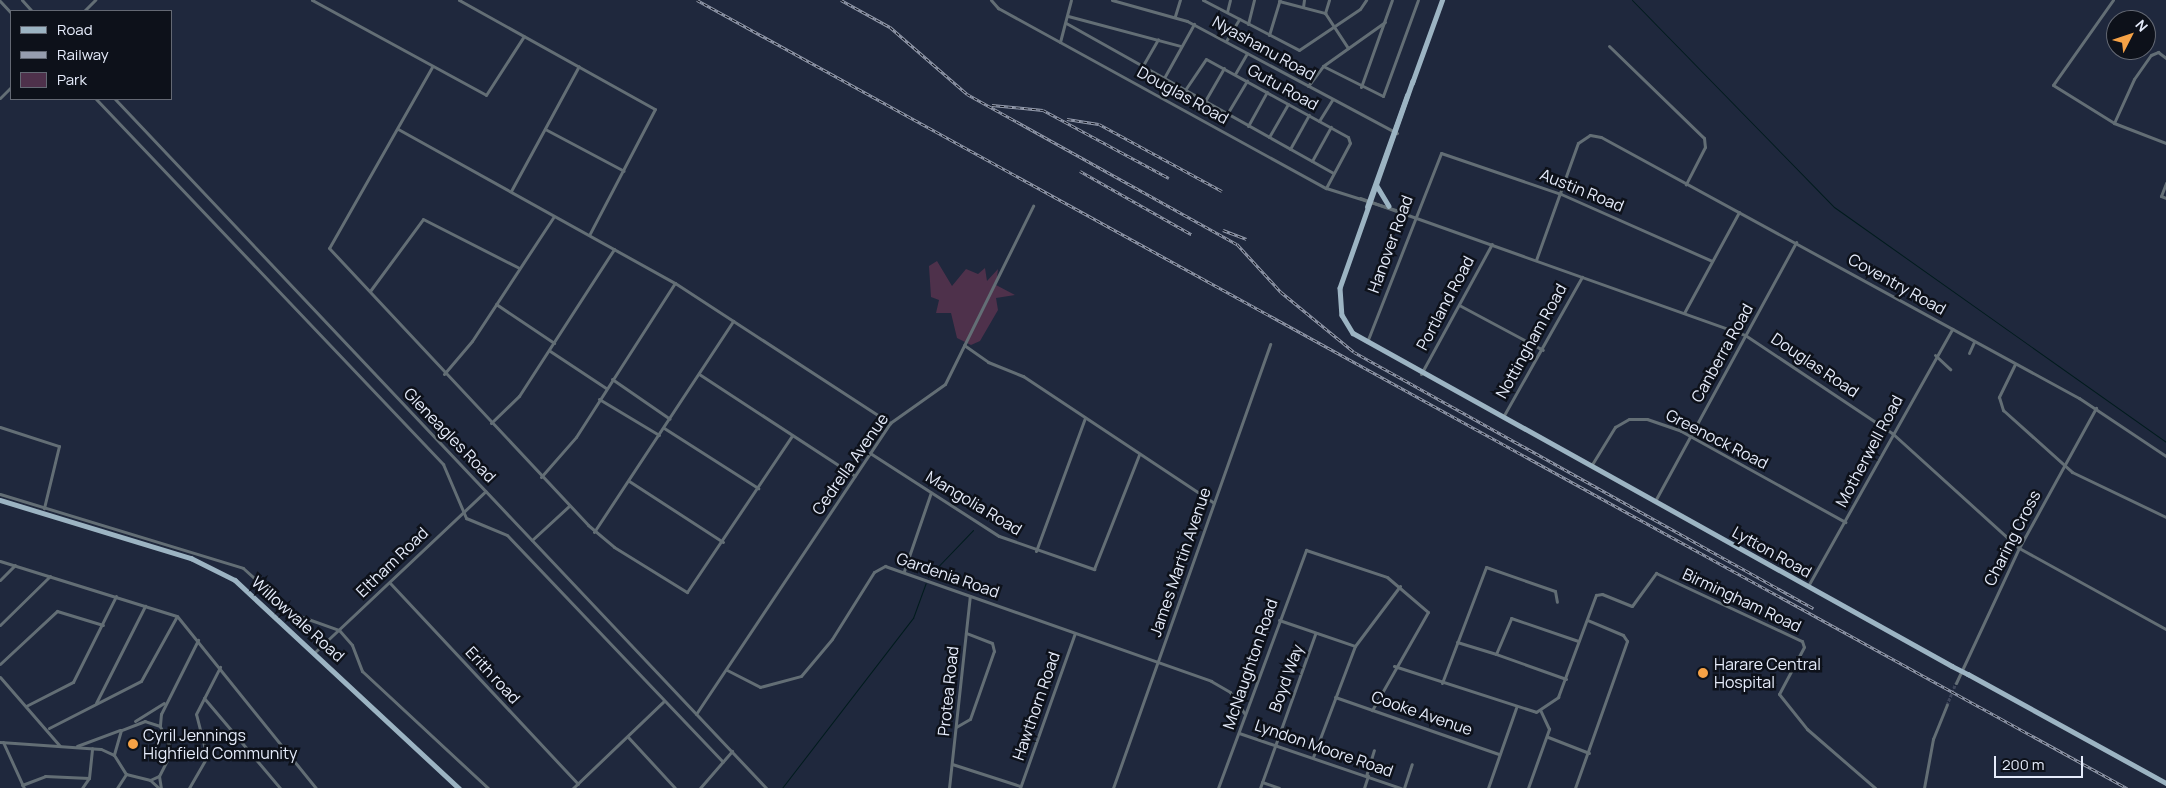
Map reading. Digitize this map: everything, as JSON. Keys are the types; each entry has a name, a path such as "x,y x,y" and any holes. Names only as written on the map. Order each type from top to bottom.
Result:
{"main road":[{"path":"1369,202 1377,185 1442,0"},
{"path":"1369,202 1395,132"},
{"path":"1377,185 1389,206"},
{"name":"Lytton Road","path":"1369,202 1339,301 1348,327 1367,343 2166,783"},
{"name":"Willowvale Road","path":"0,500 220,571 262,601 459,788"}],"street":[{"path":"22,0 31,10"},
{"path":"85,10 95,0"},
{"path":"312,0 432,67 489,95 524,36"},
{"path":"459,0 655,109 624,172 589,235"},
{"name":"Douglas Road","path":"992,0 998,8 1326,188 1400,211 1744,335 1892,433 2019,548 2166,629"},
{"path":"1060,42 1071,0"},
{"name":"Nyashanu Road","path":"1112,0 1175,16 1194,24 1332,100 1395,132"},
{"path":"1175,16 1180,0"},
{"path":"1204,0 1269,35 1302,50 1334,29 1366,0"},
{"path":"1227,12 1230,0"},
{"path":"1248,24 1254,0"},
{"path":"1269,35 1279,0 1325,13 1348,48"},
{"path":"1302,7 1304,0"},
{"path":"1325,13 1329,0"},
{"path":"1361,87 1392,0"},
{"path":"1324,66 1361,87 1382,96 1388,85 1418,0"},
{"path":"2113,0 2054,82 2056,88 2114,124 2166,142"},
{"path":"0,1 10,12"},
{"path":"1068,16 1181,46"},
{"path":"1226,41 1239,19"},
{"path":"1308,86 1324,66 1385,22"},
{"path":"1066,23 1333,173 1326,188"},
{"path":"1164,78 1194,24"},
{"path":"1142,67 1158,39"},
{"path":"1609,46 1704,138 1705,147 1686,184"},
{"path":"2114,124 2134,79 2151,55 2158,52 2166,58"},
{"path":"1235,74 1247,53"},
{"name":"Gutu Road","path":"1185,90 1206,59 1331,127 1348,137 1350,143 1333,173"},
{"path":"510,190 579,66"},
{"path":"432,67 329,248 444,374 594,532 683,592 693,586 792,436"},
{"path":"1205,101 1224,68"},
{"path":"1227,114 1246,81"},
{"path":"0,98 10,88"},
{"path":"1248,126 1267,92"},
{"path":"97,100 443,464 462,513 507,535 722,762"},
{"name":"Gleneagles Road","path":"116,100 766,788"},
{"path":"1319,121 1332,100"},
{"path":"1269,138 1288,104"},
{"path":"1290,149 1309,115"},
{"path":"1312,161 1331,127"},
{"path":"398,129 675,283 890,423"},
{"path":"545,129 624,172"},
{"name":"Coventry Road","path":"1562,194 1578,143 1590,135 1611,142 2096,408 2166,456"},
{"name":"Austin Road","path":"1438,154 1562,194 1712,261"},
{"name":"Hanover Road","path":"1367,343 1438,154"},
{"path":"2166,183 2161,196 2166,198"},
{"path":"1536,260 1562,194"},
{"name":"Douglas Road","path":"1369,202 1389,206 1400,211"},
{"name":"Cedrella Avenue","path":"696,714 890,423 942,387 1032,206"},
{"path":"1684,313 1740,212"},
{"path":"444,374 496,304 554,216"},
{"path":"370,292 423,219 520,268"},
{"name":"Canberra Road","path":"1654,502 1796,242"},
{"name":"Portland Road","path":"1421,374 1492,244"},
{"path":"491,423 519,396 614,249"},
{"name":"Nottingham Road","path":"1503,417 1543,350 1582,277"},
{"path":"541,477 568,448 675,283"},
{"path":"496,304 554,342"},
{"path":"1458,305 1543,350"},
{"path":"594,532 733,321"},
{"name":"Motherwell Road","path":"1808,586 1845,522 1935,355 1952,328"},
{"path":"1969,353 1974,342"},
{"name":"James Martin Avenue","path":"1113,788 1270,344"},
{"path":"964,345 988,362 1024,376 1214,503"},
{"path":"550,350 606,388"},
{"path":"1935,355 1950,369"},
{"path":"2015,364 1999,397 2000,406 2064,466 2166,516"},
{"path":"699,374 855,476"},
{"path":"612,379 670,419"},
{"path":"599,399 659,435"},
{"name":"Charing Cross","path":"1956,684 2019,548 2096,408"},
{"path":"1036,551 1085,418"},
{"name":"Greenock Road","path":"1591,466 1613,429 1628,419 1648,419 1690,436 1845,522"},
{"path":"0,427 59,446 43,514"},
{"path":"664,428 758,488"},
{"name":"Mangolia Road","path":"870,452 1000,536 1087,569 1098,567 1139,454"},
{"path":"628,480 723,542"},
{"name":"Eltham Road","path":"316,651 486,491"},
{"path":"904,572 931,492"},
{"path":"0,494 237,565 294,614 339,630 352,645 362,671 488,788"},
{"path":"532,540 569,506"},
{"name":"McNaughton Road","path":"1218,788 1306,550 1381,574 1400,586"},
{"path":"0,561 177,616 316,788"},
{"path":"0,580 15,565"},
{"name":"Gardenia Road","path":"727,670 754,686 796,679 828,645 877,569 886,566 1211,681 1230,692 1245,714"},
{"path":"1442,683 1486,567 1555,591 1557,602"},
{"name":"Birmingham Road","path":"1587,620 1593,600 1602,594 1632,606 1656,573 1800,639 1804,647 1779,694 1807,729 1875,788"},
{"path":"0,625 50,576"},
{"name":"Erith road","path":"390,583 578,784"},
{"path":"1313,757 1355,646 1400,586 1426,608 1427,619 1394,666 1372,710"},
{"path":"26,706 73,682 116,596"},
{"name":"Protea Road","path":"949,788 970,596"},
{"path":"96,703 145,606"},
{"path":"0,664 57,611 103,625"},
{"path":"49,728 144,679 177,616"},
{"path":"1496,654 1511,618 1578,641"},
{"path":"1279,620 1315,634 1355,646"},
{"path":"1394,666 1516,708 1540,710 1556,701 1587,620 1624,635 1627,641 1576,788"},
{"path":"956,727 970,719 994,648 966,633"},
{"name":"Hawthorn Road","path":"1020,787 1075,633"},
{"name":"Boyd Way","path":"1260,788 1315,634"},
{"path":"160,788 159,776 172,751 160,726 167,701 198,640"},
{"path":"1457,642 1566,679"},
{"path":"192,787 207,757 195,719 220,667"},
{"path":"0,677 49,728 60,746"},
{"name":"Cooke Avenue","path":"1336,697 1500,754"},
{"path":"204,698 280,788"},
{"path":"74,747 121,730 167,701"},
{"path":"573,788 664,701"},
{"path":"1924,788 1933,739 1947,705"},
{"path":"1488,788 1516,708"},
{"path":"1528,788 1548,737 1549,726 1540,710"},
{"path":"135,721 160,726"},
{"path":"114,755 121,730"},
{"name":"Lyndon Moore Road","path":"1239,733 1402,788"},
{"path":"628,737 675,788"},
{"path":"1548,737 1589,754"},
{"path":"89,778 45,776 23,786 2,742 92,748 114,755 126,774 150,780 160,788"},
{"path":"82,788 89,778 92,748"},
{"path":"1364,788 1374,750"},
{"path":"700,788 732,751"},
{"path":"952,764 1020,787"},
{"path":"1402,788 1412,764"},
{"path":"117,788 126,774"},
{"path":"150,780 159,776"},
{"path":"1262,782 1279,788"}],"green space":[{"path":"937,261 952,286 966,269 978,274 985,268 987,281 998,269 996,285 1015,295 996,298 998,310 980,341 971,345 957,338 951,313 936,313 939,300 931,297 929,266"}],"waterway":[{"path":"1632,0 1834,207 2166,442"},
{"path":"928,577 973,530"},
{"path":"782,788 913,618 926,583"}],"tunnel":[{"path":"1947,705 1956,683"}],"railway":[{"path":"697,0 2127,788"},
{"path":"841,0 890,27 967,94 1237,244 1281,292 1354,352 1813,608"},
{"path":"992,105 1043,110 1169,178"},
{"path":"1067,119 1099,124 1222,191"},
{"path":"1080,171 1191,234"},
{"path":"1223,230 1246,239"}],"place":[{"name":"Harare Central Hospital","path":"1703,673"},
{"name":"Cyril Jennings Highfield Community","path":"133,744"}]}
